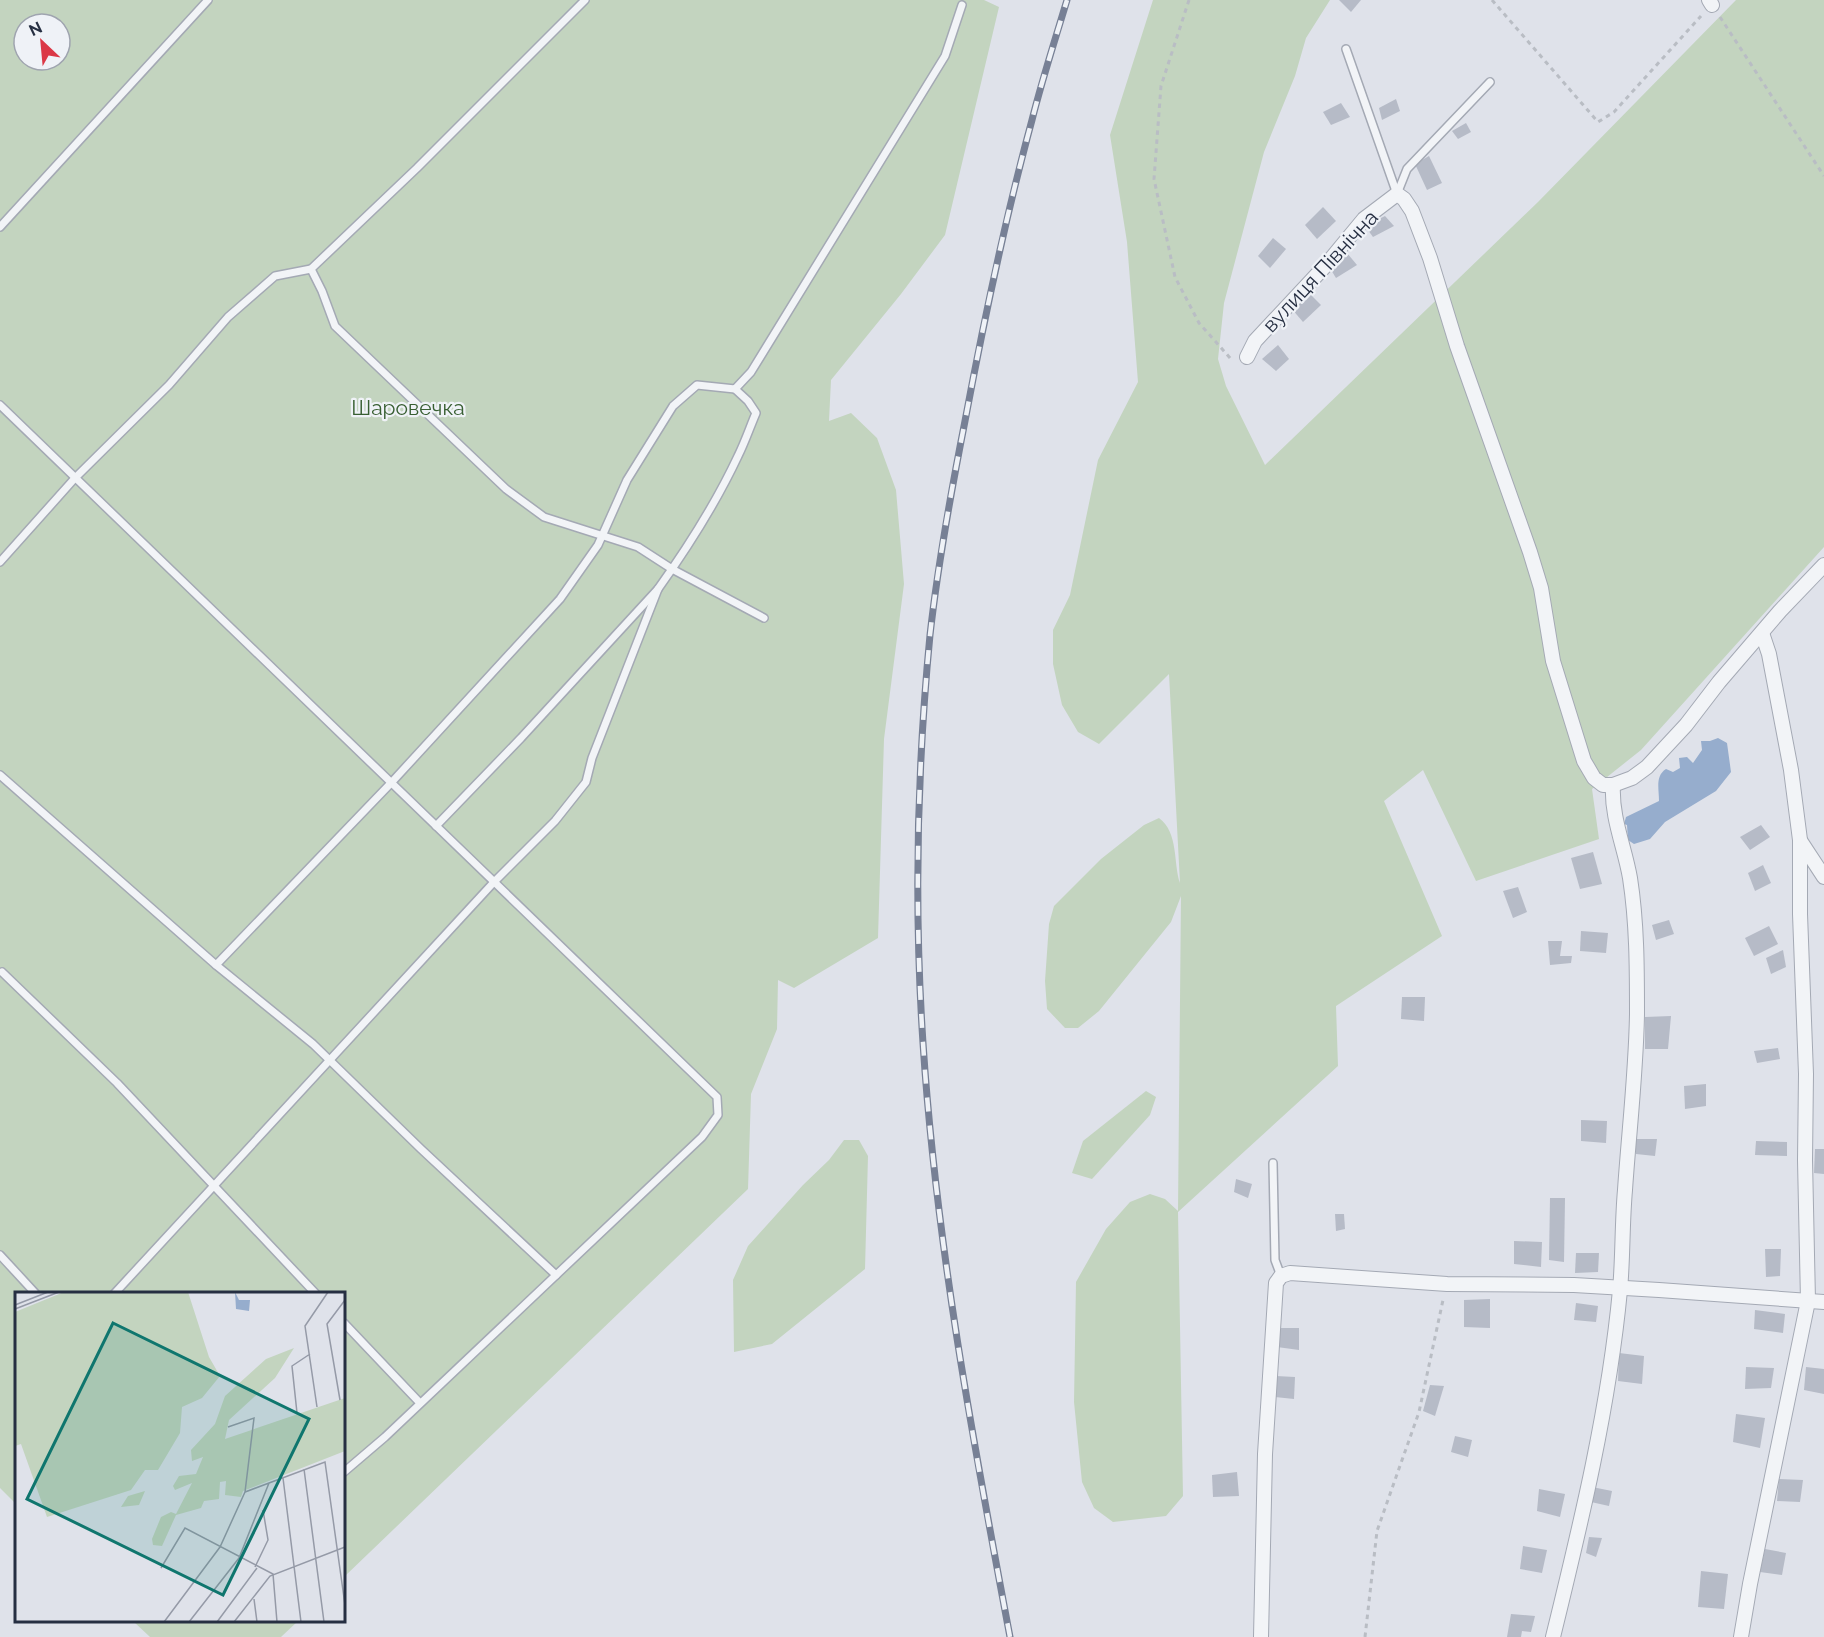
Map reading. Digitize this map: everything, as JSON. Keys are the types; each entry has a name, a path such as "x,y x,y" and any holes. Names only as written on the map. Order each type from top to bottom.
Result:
{"street":[{"name":"вулиця Північна","path":"1247,357 1255,341 1326,265 1364,219 1397,194 1404,200 1412,211 1538,579 1553,661 1584,760 1594,778 1603,785 1613,785"},
{"path":"1553,1637 1600,1427 1613,1346 1620,1288 1624,1191 1634,1095 1635,909 1612,800 1613,785 1632,778 1653,761 1686,725 1719,682 1824,565"},
{"path":"1741,1637 1808,1301 1806,1074 1800,914 1800,840 1786,747 1762,633"},
{"path":"1800,840 1819,873 1824,877"},
{"path":"1261,1637 1265,1454 1276,1282 1281,1276 1290,1273 1447,1284 1620,1288 1824,1302"}],"lane":[{"path":"0,227 208,0"},
{"path":"0,562 75,478 169,385 228,317 275,276 311,269 417,168 585,0"},
{"path":"735,389 751,372 945,56 962,5"},
{"path":"1346,49 1397,194"},
{"path":"1397,194 1407,169 1490,82"},
{"path":"311,269 335,326 506,489 544,517 638,547 672,569 764,618"},
{"path":"216,965 391,783 560,598 598,544 627,480 674,406 697,385 735,389 748,401 756,413 739,456 691,542 658,589 521,738 436,826"},
{"path":"0,405 717,1097 718,1115 702,1137 385,1437 345,1471"},
{"path":"115,1292 494,882 555,821 586,782 592,758 658,589"},
{"path":"0,775 216,965 313,1044 556,1275"},
{"path":"2,972 117,1083 315,1292"},
{"path":"1273,1163 1275,1260 1281,1276"},
{"path":"0,1255 35,1292"},
{"path":"345,1324 420,1403"}],"path":[{"path":"1189,0 1161,86 1154,179 1175,277 1199,323 1235,364 1247,357"},
{"path":"1492,0 1598,122 1614,112 1711,2 1824,176"},
{"path":"1365,1637 1377,1531 1419,1412 1447,1284"}],"green space":[{"name":"Шаровечка","path":"0,0 984,0 999,7 945,235 901,294 831,380 829,421 851,413 877,438 896,490 904,584 884,739 878,938 794,988 778,980 777,1029 751,1094 748,1189 345,1576 345,1292 15,1292 15,1503 0,1488"},
{"path":"1153,0 1330,0 1306,38 1295,76 1264,152 1224,303 1218,359 1226,386 1265,465 1538,202 1736,0 1824,0 1824,547 1641,750 1592,789 1599,839 1476,881 1423,770 1384,801 1442,936 1336,1006 1338,1066 1178,1212 1183,1496 1166,1516 1113,1522 1094,1508 1082,1482 1074,1402 1076,1282 1106,1229 1130,1202 1150,1194 1165,1199 1178,1211 1181,896 1171,922 1099,1011 1078,1028 1065,1028 1047,1009 1045,981 1049,924 1054,906 1101,859 1144,825 1159,818 1165,824 1173,840 1180,883 1169,674 1099,744 1078,732 1062,705 1053,664 1053,630 1070,595 1098,460 1138,382 1127,242 1110,135"},
{"path":"1146,1091 1156,1097 1150,1115 1092,1179 1072,1173 1083,1141"},
{"path":"844,1140 859,1140 868,1156 865,1269 772,1344 734,1352 733,1280 748,1246 829,1160"},
{"path":"134,1622 297,1622 281,1637 150,1637"}],"water":[{"path":"1718,738 1727,743 1731,772 1716,791 1665,822 1650,839 1634,844 1628,840 1627,825 1624,824 1626,817 1659,801 1660,775 1666,769 1673,772 1680,768 1679,758 1687,757 1693,763 1702,750 1701,741"}],"building":[{"path":"1339,0 1361,0 1351,12"},
{"path":"1396,99 1400,111 1382,120 1379,108"},
{"path":"1341,103 1350,117 1331,125 1323,112"},
{"path":"1466,123 1471,132 1458,139 1452,131"},
{"path":"1429,156 1442,183 1427,190 1415,164"},
{"path":"1323,207 1336,221 1317,239 1305,225"},
{"path":"1385,216 1394,226 1373,237 1365,226"},
{"path":"1273,238 1286,249 1270,268 1258,256"},
{"path":"1347,253 1357,265 1336,278 1328,265"},
{"path":"1308,292 1321,305 1303,322 1291,308"},
{"path":"1278,345 1289,359 1276,371 1262,359"},
{"path":"1761,825 1770,837 1750,850 1740,837"},
{"path":"1593,852 1602,884 1580,889 1571,858"},
{"path":"1763,865 1771,883 1755,891 1748,873"},
{"path":"1518,887 1527,912 1513,918 1503,891"},
{"path":"1669,920 1674,934 1656,940 1652,925"},
{"path":"1769,926 1778,944 1754,956 1745,938"},
{"path":"1581,931 1608,933 1606,953 1580,951"},
{"path":"1548,941 1562,941 1560,956 1572,956 1571,963 1550,965"},
{"path":"1783,950 1786,967 1771,974 1766,958"},
{"path":"1402,997 1425,997 1424,1021 1401,1019"},
{"path":"1671,1016 1668,1049 1645,1049 1645,1017"},
{"path":"1778,1048 1780,1059 1757,1063 1754,1051"},
{"path":"1706,1084 1706,1106 1685,1109 1684,1086"},
{"path":"1581,1120 1607,1121 1606,1143 1581,1141"},
{"path":"1636,1139 1657,1139 1655,1156 1636,1154"},
{"path":"1756,1141 1787,1142 1787,1156 1755,1155"},
{"path":"1815,1149 1824,1149 1824,1174 1814,1173"},
{"path":"1236,1179 1252,1184 1248,1198 1234,1192"},
{"path":"1550,1198 1565,1198 1564,1262 1549,1260"},
{"path":"1335,1214 1344,1214 1345,1229 1336,1231"},
{"path":"1514,1241 1542,1242 1541,1267 1514,1264"},
{"path":"1765,1249 1781,1249 1780,1276 1766,1277"},
{"path":"1576,1253 1599,1253 1598,1272 1575,1273"},
{"path":"1490,1299 1490,1328 1464,1327 1464,1300"},
{"path":"1576,1303 1598,1306 1596,1322 1574,1320"},
{"path":"1755,1310 1785,1314 1783,1333 1754,1329"},
{"path":"1276,1328 1299,1328 1299,1350 1277,1347"},
{"path":"1619,1353 1644,1356 1642,1384 1618,1381"},
{"path":"1746,1367 1774,1368 1771,1388 1745,1389"},
{"path":"1806,1367 1824,1369 1824,1394 1804,1390"},
{"path":"1276,1376 1295,1377 1294,1399 1275,1397"},
{"path":"1430,1385 1444,1386 1435,1416 1423,1411"},
{"path":"1736,1414 1765,1418 1760,1448 1733,1442"},
{"path":"1455,1436 1472,1440 1468,1457 1451,1452"},
{"path":"1237,1472 1239,1496 1213,1497 1212,1475"},
{"path":"1779,1479 1803,1480 1800,1502 1777,1501"},
{"path":"1592,1487 1612,1491 1609,1506 1591,1502"},
{"path":"1539,1489 1565,1494 1560,1517 1537,1511"},
{"path":"1589,1537 1602,1538 1596,1557 1586,1553"},
{"path":"1523,1546 1547,1550 1542,1573 1520,1569"},
{"path":"1765,1549 1786,1553 1782,1575 1760,1572"},
{"path":"1701,1571 1728,1574 1724,1609 1698,1607"},
{"path":"1511,1614 1535,1616 1531,1632 1522,1631 1521,1637 1507,1637"}],"railway":[{"path":"1010,1637 970,1416 946,1267 937,1193 920,992 918,839 922,737 930,635 955,474 987,307 1013,195 1040,90 1067,0"}]}
